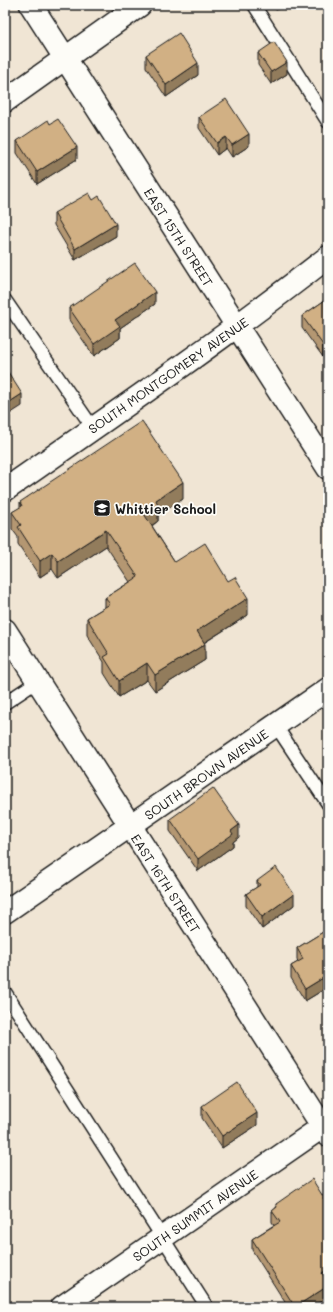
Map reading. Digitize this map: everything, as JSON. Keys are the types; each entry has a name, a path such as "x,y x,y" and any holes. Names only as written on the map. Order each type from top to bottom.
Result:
{"street":[{"name":"EAST 15TH STREET","path":"31,5 328,468"},
{"path":"5,101 140,5"},
{"name":"SOUTH MONTGOMERY AVENUE","path":"5,490 166,378 328,258"},
{"name":"EAST 16TH STREET","path":"5,630 326,1129"},
{"name":"SOUTH BROWN AVENUE","path":"5,912 328,689"},
{"name":"SOUTH SUMMIT AVENUE","path":"62,1307 162,1238 326,1129"}],"lane":[{"path":"254,5 328,122"},
{"path":"5,300 93,428"},
{"path":"5,703 38,681"},
{"path":"276,726 328,804"},
{"path":"5,992 206,1307"}],"building":[{"path":"179,33 198,63 166,85 146,55"},
{"path":"274,42 287,62 271,72 258,53"},
{"path":"226,99 249,134 232,145 226,137 217,143 199,117"},
{"path":"58,119 77,147 37,172 17,141 48,120 50,124"},
{"path":"89,193 93,200 99,196 116,224 75,249 54,213"},
{"path":"135,263 155,292 115,320 120,326 94,344 69,308"},
{"path":"328,298 328,341 323,345 302,316"},
{"path":"8,372 22,394 5,405 5,374"},
{"path":"5,409 10,416 5,419"},
{"path":"142,421 183,482 156,500 158,505 144,514 175,562 205,543 228,581 235,577 248,598 197,631 205,644 155,675 147,663 119,681 104,657 109,654 87,618 110,604 105,598 138,577 106,530 58,561 52,553 40,561 18,527 21,525 12,512 22,506 20,502"},
{"path":"213,788 239,825 231,831 233,834 198,859 170,819"},
{"path":"276,867 294,894 262,917 246,894 260,885 257,881"},
{"path":"328,929 328,982 327,983 323,978 305,989 291,966 303,959 297,948"},
{"path":"237,1082 257,1113 222,1136 202,1106"},
{"path":"312,1179 328,1206 328,1269 322,1273 328,1282 328,1286 295,1307 252,1239 280,1222 272,1211 277,1207 276,1204"}],"place":[{"name":"Whittier School","path":"102,508"}]}
